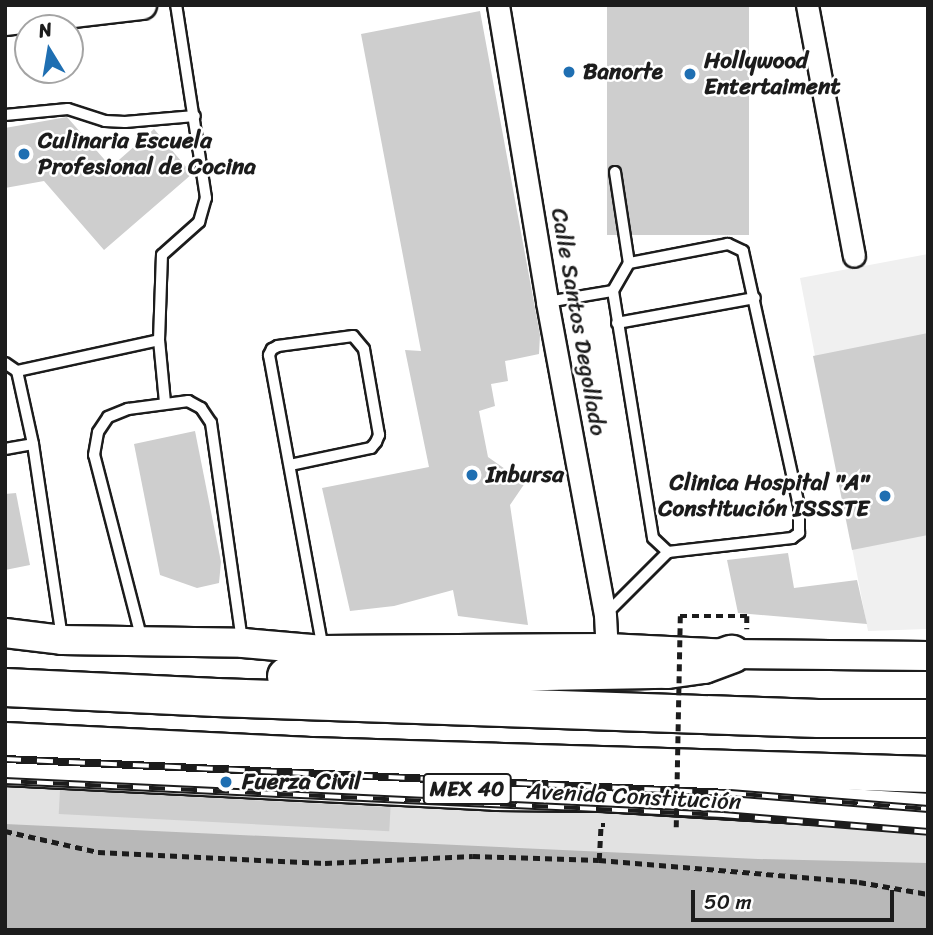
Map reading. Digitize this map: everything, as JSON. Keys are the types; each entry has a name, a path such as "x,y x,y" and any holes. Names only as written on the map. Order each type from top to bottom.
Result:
{"highway":[{"path":"216,698 245,683 282,677 686,668 731,654"},
{"path":"5,687 216,698 818,718 928,718"},
{"name":"Avenida Constitución","path":"5,766 495,791 603,792 928,812"}],"main road":[{"name":"Avenida Constitución","path":"5,740 310,755 928,774"}],"street":[{"name":"Calle Santos Degollado","path":"498,5 547,302 605,615 607,648"},
{"path":"807,5 854,256"},
{"path":"5,21 136,6"},
{"path":"5,633 62,640 243,643 323,650 607,648 731,654 928,656"}],"lane":[{"path":"165,402 159,340 162,255 199,222 205,210 195,116 176,5"},
{"path":"5,115 68,109 105,121 125,122 195,116"},
{"path":"615,172 629,262 613,291 617,323 653,538 668,552"},
{"path":"605,615 668,552 784,540 799,533 799,506 746,257 737,246 728,244 629,262"},
{"path":"547,302 613,291"},
{"path":"617,323 755,298"},
{"path":"290,465 371,448 376,442 379,435 364,349 352,336 272,349 270,365 282,410 290,465 323,650"},
{"path":"17,371 159,340"},
{"path":"5,363 17,371 33,444 62,640"},
{"path":"142,643 94,455 97,432 108,416 165,402 188,401 201,408 211,423 243,643"},
{"path":"5,449 33,444"}],"path":[{"path":"676,827 680,615 747,616"},
{"path":"599,860 601,825"},
{"path":"5,831 98,852 325,863 474,856 599,860 859,882 928,894"}],"shaded area":[{"name":"Clinica Hospital \"A\" Constitución ISSSTE","path":"928,254 928,629 868,631 800,278"},
{"path":"5,773 928,816 928,930 5,930"},
{"path":"5,824 758,859 928,863 928,930 5,930"}],"building":[{"name":"Hollywood Entertaiment","path":"607,5 749,5 749,235 607,235"},
{"path":"480,11 540,335 539,354 505,361 508,381 491,384 495,406 479,411 488,457 525,483 510,505 528,625 458,616 453,590 394,606 350,611 322,488 429,467 405,350 421,351 361,34"},
{"path":"67,117 111,167 154,129 192,174 104,250 44,181 5,188 5,128"},
{"path":"928,333 928,535 852,550 813,356"},
{"path":"195,431 221,562 219,583 197,588 160,575 134,444"},
{"path":"16,493 30,565 5,570 5,494"},
{"path":"788,553 794,588 857,580 867,624 738,613 727,560"},
{"path":"60,790 391,807 389,831 59,814"}],"railway":[{"path":"5,759 730,793 928,809"},
{"path":"5,781 723,815 928,832"}],"place":[{"name":"Banorte","path":"569,72"},
{"name":"Hollywood Entertaiment","path":"690,74"},
{"name":"Culinaria Escuela Profesional de Cocina","path":"24,154"},
{"name":"Inbursa","path":"472,475"},
{"name":"Clinica Hospital \"A\" Constitución ISSSTE","path":"885,496"},
{"name":"Fuerza Civil","path":"226,782"}]}
